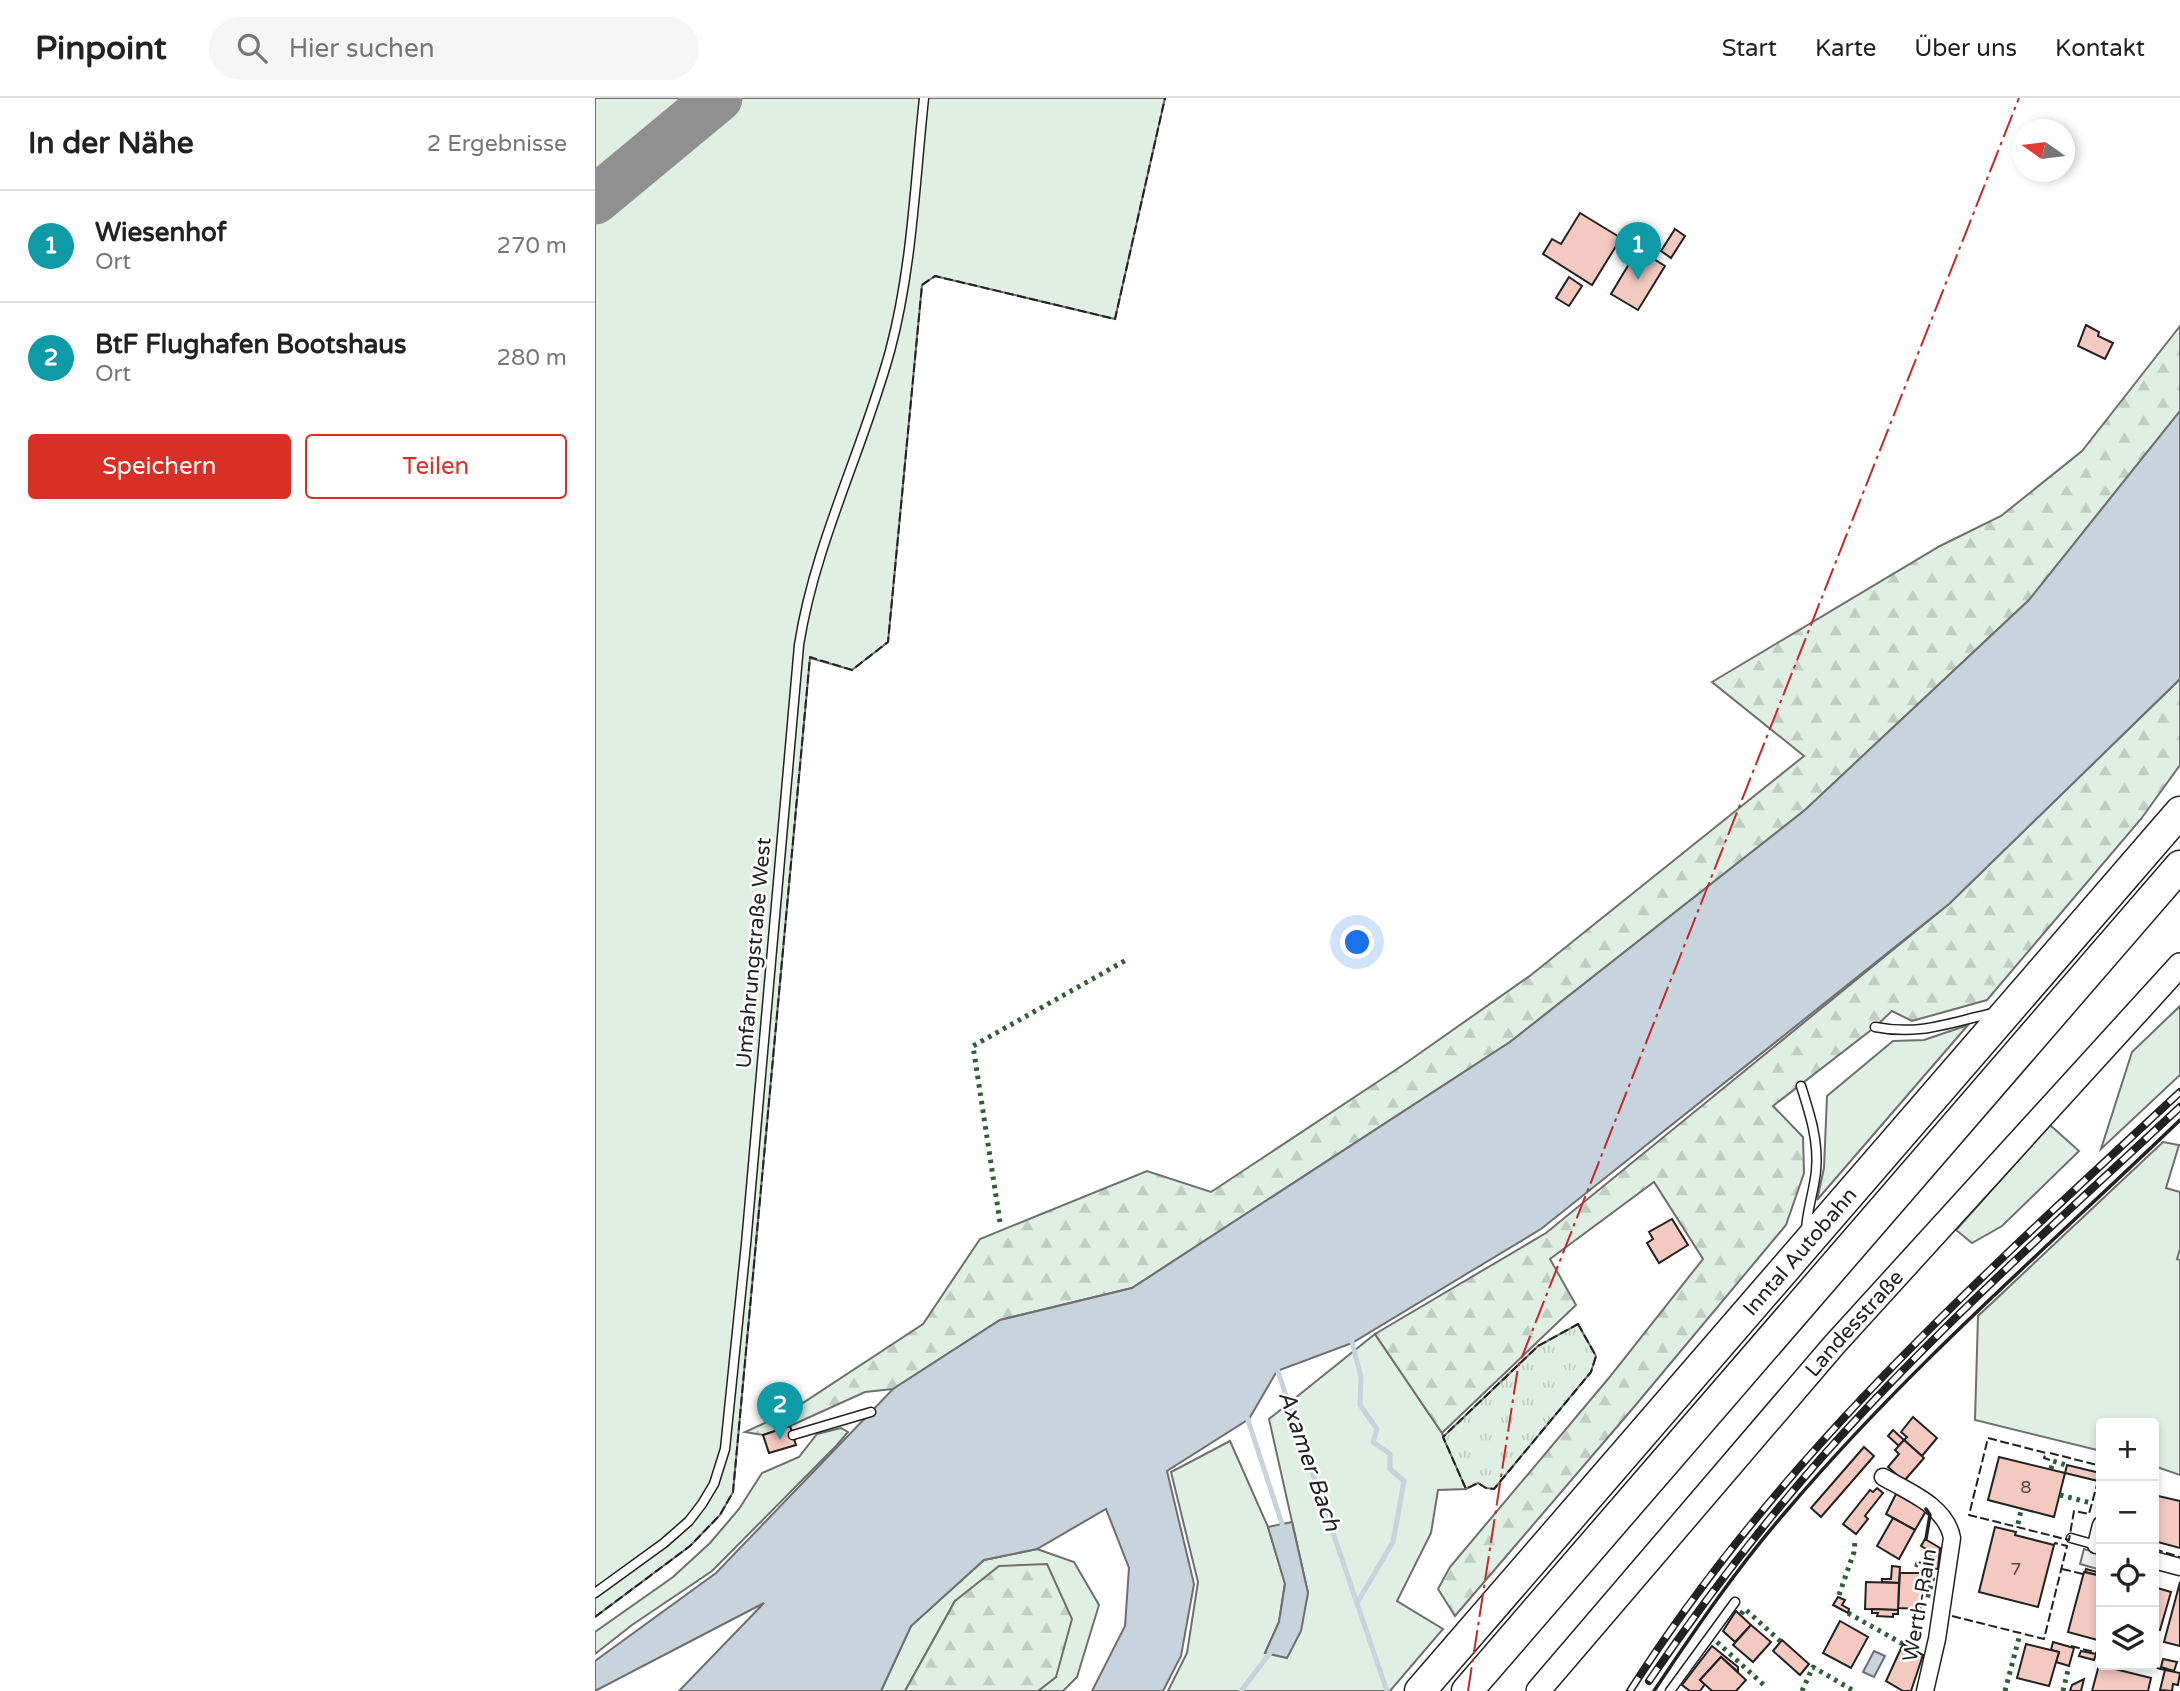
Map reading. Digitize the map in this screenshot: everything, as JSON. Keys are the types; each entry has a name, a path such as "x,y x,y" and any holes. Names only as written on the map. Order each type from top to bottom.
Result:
{"highway":[{"name":"Inntal Autobahn","path":"1420,1691 2180,812"},
{"name":"Inntal Autobahn","path":"1467,1691 2180,866"}],"main road":[{"name":"Landesstraße","path":"1544,1684 1834,1345 2180,965"}],"street":[{"name":"Werth-Rain","path":"1883,1477 1941,1514 1952,1538 1937,1639 1925,1691"},
{"path":"2159,1561 2180,1567"}],"lane":[{"name":"Umfahrungstraße West","path":"595,1592 664,1543 689,1521 714,1484 725,1449 747,1244 801,635 816,565 885,368 906,276 924,98"},
{"path":"1875,1027 1921,1031 2011,1010"},
{"path":"1801,1086 1816,1141 1817,1171 1807,1210 1804,1248"},
{"path":"793,1435 871,1412"},
{"path":"2071,1538 2096,1545"},
{"path":"1670,1691 1735,1602"}],"green space":[{"path":"595,98 1165,98 1115,319 935,276 922,285 888,642 852,670 810,658 733,1492 720,1515 690,1546 595,1617"},
{"path":"2180,326 2180,411 2029,600 1805,810 1510,1042 1132,1288 1000,1320 893,1389 865,1392 790,1426 763,1435 745,1432 789,1412 923,1324 980,1239 1147,1171 1211,1192 1403,1065 1531,975 1804,756 1712,682 1940,546 2001,516 2082,451"},
{"path":"2180,679 2180,765 2141,819 1987,1000 1912,1021 1892,1011 1773,1106 1803,1137 1804,1173 1786,1225 1455,1616 1438,1589 1450,1567 1608,1379 1703,1259 1654,1182 1550,1259 1576,1305 1442,1433 1375,1334 1546,1233 1949,904"},
{"path":"2180,1006 2180,1075 2101,1149 2132,1052"},
{"path":"1968,1025 1817,1200 1824,1168 1827,1096 1893,1041 1924,1040"},
{"path":"2050,1125 2079,1151 2002,1226 1972,1243 1956,1230"},
{"path":"2163,1142 2179,1145 2166,1188 2180,1192 2180,1249 2177,1259 2180,1260 2180,1475 2159,1468 2159,1418 2096,1418 2096,1450 1975,1420 1978,1316"},
{"path":"1578,1324 1596,1356 1591,1372 1494,1489 1478,1483 1466,1489 1443,1437 1538,1346"},
{"path":"1375,1334 1442,1433 1466,1489 1438,1490 1431,1533 1397,1601 1443,1629 1390,1691 1168,1691 1187,1653 1198,1582 1171,1472 1230,1441 1268,1527 1285,1583 1279,1622 1265,1653 1308,1593 1269,1419"},
{"path":"841,1428 848,1432 836,1446 712,1571 632,1625 595,1654 595,1632 673,1577 710,1543 739,1509 762,1473 799,1457 817,1434"},
{"path":"1037,1549 1074,1562 1099,1605 1077,1677 1063,1691 1038,1691 1056,1677 955,1601 905,1691 881,1691 911,1626 984,1560"},
{"path":"1047,1564 1072,1619 1056,1677 1038,1691 905,1691 955,1601 999,1566"}],"shaded area":[{"path":"2180,411 2180,679 1949,904 1541,1229 1352,1343 1277,1371 1249,1419 1167,1471 1194,1584 1181,1656 1163,1691 1092,1691 1125,1626 1129,1568 1106,1509 1037,1549 984,1560 911,1626 881,1691 679,1691 764,1603 595,1691 595,1661 716,1573 893,1389 1000,1320 1132,1288 1510,1042 1805,810 2029,600"},
{"path":"1292,1522 1308,1593 1301,1631 1287,1658 1265,1653 1279,1622 1285,1584 1268,1527"},
{"path":"2084,1549 2096,1553 2096,1569 2080,1564"},
{"path":"1874,1651 1885,1656 1874,1677 1863,1672"}],"building":[{"path":"1580,213 1621,238 1592,285 1543,254 1552,239 1561,244"},
{"path":"1675,229 1685,236 1671,258 1661,251"},
{"path":"1638,249 1665,266 1638,310 1611,294"},
{"path":"1569,277 1582,286 1569,306 1556,298"},
{"path":"2086,325 2099,332 2098,336 2113,343 2105,359 2078,346"},
{"path":"1672,1219 1688,1245 1659,1263 1647,1243 1653,1239 1649,1232"},
{"path":"1913,1417 1937,1438 1922,1456 1904,1440 1907,1437 1901,1432"},
{"path":"790,1426 796,1445 769,1453 763,1435"},
{"path":"1893,1430 1904,1440 1899,1446 1888,1436"},
{"path":"1904,1440 1924,1458 1904,1481 1888,1467 1899,1454 1895,1450"},
{"path":"1864,1447 1874,1456 1821,1517 1811,1508"},
{"path":"1999,1457 2065,1473 2054,1517 1988,1500"},
{"path":"2067,1465 2096,1472 2096,1481 2065,1473"},
{"path":"1877,1488 1883,1493 1865,1516 1868,1519 1856,1534 1843,1524 1870,1490 1873,1492"},
{"path":"1896,1494 1926,1511 1915,1530 1886,1514"},
{"path":"2159,1496 2180,1501 2180,1548 2159,1542"},
{"path":"1893,1518 1915,1530 1899,1559 1877,1546"},
{"path":"1995,1527 2054,1545 2038,1607 1979,1592"},
{"path":"1925,1539 1940,1548 1938,1569 1928,1568 1931,1552 1921,1546"},
{"path":"1892,1566 1900,1567 1899,1583 1882,1582 1882,1579 1891,1579"},
{"path":"2086,1569 2096,1572 2096,1575 2085,1572"},
{"path":"2084,1572 2096,1575 2096,1640 2068,1632"},
{"path":"1900,1573 1922,1573 1921,1609 1898,1608"},
{"path":"1866,1582 1899,1583 1898,1610 1865,1609"},
{"path":"2180,1582 2180,1646 2164,1642"},
{"path":"2159,1588 2171,1592 2159,1630"},
{"path":"1838,1597 1845,1600 1842,1605 1849,1609 1848,1613 1833,1605"},
{"path":"1872,1609 1898,1610 1898,1614 1893,1614 1893,1617 1877,1616 1878,1613 1872,1613"},
{"path":"1736,1611 1751,1625 1735,1642 1723,1631"},
{"path":"1840,1621 1868,1637 1851,1668 1823,1653"},
{"path":"1751,1625 1771,1642 1753,1662 1733,1645"},
{"path":"1782,1640 1809,1664 1800,1675 1773,1651"},
{"path":"2053,1642 2074,1648 2069,1666 2056,1662 2059,1652 2051,1650"},
{"path":"1903,1644 1923,1655 1911,1691 1903,1691 1886,1681"},
{"path":"2026,1644 2059,1652 2049,1686 2017,1678"},
{"path":"1712,1646 1738,1667 1738,1672 1721,1657 1700,1680 1705,1684 1700,1691 1690,1691 1682,1685"},
{"path":"2081,1651 2096,1654 2094,1660 2079,1656"},
{"path":"1721,1657 1746,1680 1736,1691 1712,1691 1700,1680"},
{"path":"2163,1659 2177,1662 2174,1671 2161,1667"},
{"path":"2098,1670 2119,1670 2151,1678 2148,1691 2092,1691"},
{"path":"2165,1670 2180,1673 2178,1685 2173,1684 2172,1691 2160,1690"},
{"path":"2084,1679 2081,1691 2070,1691 2072,1685"}],"waterway":[{"name":"Axamer Bach","path":"1351,1338 1361,1377 1360,1405 1377,1429 1373,1442 1390,1454 1390,1469 1404,1481 1393,1542 1357,1603"},
{"name":"Axamer Bach","path":"1276,1366 1387,1691"},
{"path":"1246,1414 1283,1527"},
{"path":"1241,1691 1273,1649"}],"taxiway":[{"path":"595,200 718,98"}],"railway":[{"path":"1630,1691 1688,1606 1751,1525 1817,1448 1885,1374 1957,1302 2180,1092"},
{"path":"1649,1681 1751,1542 1805,1476 1863,1412 1979,1295 2180,1107"}],"hedge":[{"path":"1000,1222 973,1046 1128,959"},
{"path":"2051,1469 2053,1461 2066,1465"},
{"path":"2060,1495 2091,1503"},
{"path":"2018,1524 2021,1510"},
{"path":"1839,1595 1854,1552 1855,1541"},
{"path":"1915,1564 1928,1568"},
{"path":"1912,1646 1933,1579 1933,1574 1929,1573"},
{"path":"1741,1614 1745,1609 1780,1641"},
{"path":"1848,1613 1903,1644"},
{"path":"2005,1691 2020,1634"},
{"path":"1717,1642 1766,1687"},
{"path":"2063,1691 2069,1666"},
{"path":"1802,1691 1813,1667 1854,1691"}],"fence":[{"path":"595,1617 690,1546 720,1515 733,1492 810,657 852,670 888,642 922,285 935,276 1115,319 1165,98"},
{"path":"1578,1324 1596,1356 1591,1372 1494,1489 1478,1483 1466,1489 1443,1437 1538,1346 1578,1324"},
{"path":"2050,1460 2044,1458 2046,1453 1988,1438 1969,1515 2069,1540 2074,1511 2089,1514 2096,1488"},
{"path":"2050,1453 2096,1465"},
{"path":"1952,1616 2044,1639 2067,1546 2054,1545"},
{"path":"2159,1551 2180,1557"},
{"path":"2062,1569 2083,1574"},
{"path":"2071,1646 2096,1653"},
{"path":"2159,1669 2165,1670"}],"wall":[{"path":"1654,1691 1735,1574 1835,1456 1930,1357 2180,1120"},
{"path":"1926,1509 1930,1515 1926,1539"}],"power":[{"path":"1468,1691 1518,1367 2019,98"}],"place":[{"name":"Wiesenhof","path":"1638,280"},
{"name":"BtF Flughafen Bootshaus","path":"780,1440"}]}
